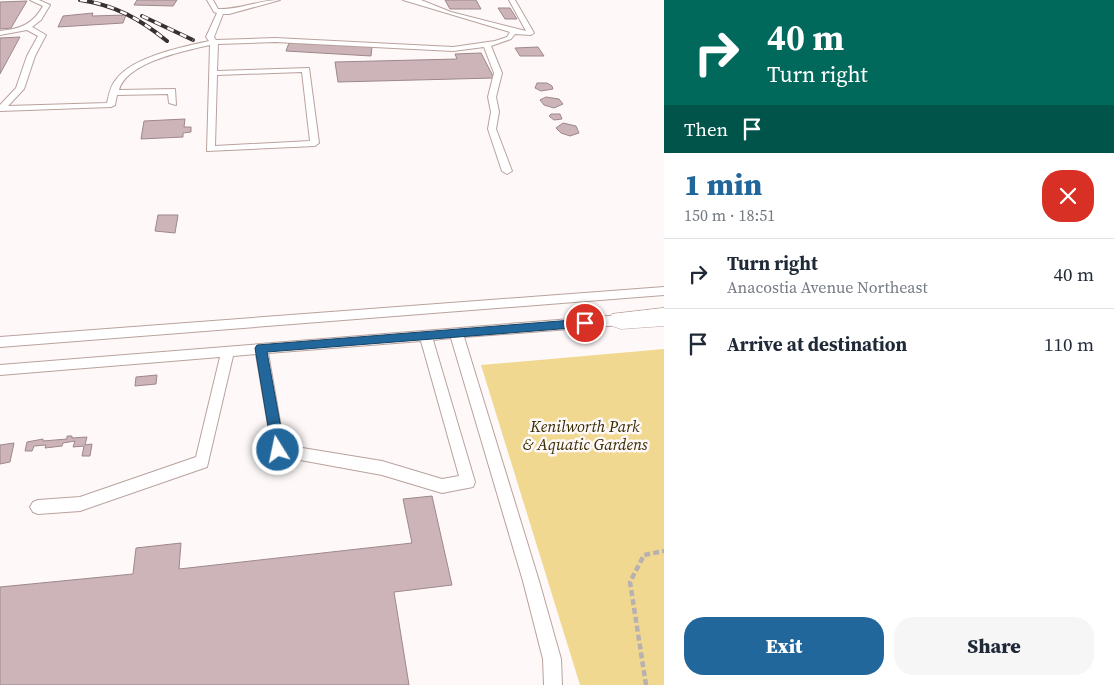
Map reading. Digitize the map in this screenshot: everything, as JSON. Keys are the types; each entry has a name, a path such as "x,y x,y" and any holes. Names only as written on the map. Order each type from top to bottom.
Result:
{"street":[{"path":"622,320 664,317"}],"lane":[{"path":"0,33 28,28 39,21 47,5 33,0"},
{"path":"210,0 216,11 229,12 277,0"},
{"path":"406,0 434,3 514,31 531,33 512,0"},
{"path":"213,73 306,70 315,143 210,149 214,42 210,37 221,11"},
{"path":"1,109 20,89 31,56 42,36 28,28"},
{"path":"1,109 111,105 119,79 140,66 180,49 214,42 275,40 453,49 487,45 509,38 514,31"},
{"path":"487,45 498,73 492,97 495,112 492,129 507,171"},
{"path":"114,94 172,91 173,104"},
{"path":"0,342 664,291"},
{"path":"0,370 622,320"},
{"path":"456,333 552,659 553,685"},
{"path":"261,348 278,450 382,468 442,486 468,482 426,336"},
{"path":"38,507 80,504 202,462 228,351"}],"path":[{"path":"646,685 630,582 644,555 664,552"}],"green space":[{"name":"Kenilworth Park & Aquatic Gardens","path":"664,349 664,685 580,685 481,365"}],"building":[{"path":"137,0 177,0 173,6 134,5"},
{"path":"445,0 476,0 481,9 450,9"},
{"path":"27,1 11,28 0,29 0,2"},
{"path":"498,8 510,8 517,19 505,19"},
{"path":"93,13 92,16 126,15 123,23 58,27 63,16"},
{"path":"20,37 0,74 0,38"},
{"path":"289,43 372,47 371,56 286,51"},
{"path":"538,47 544,56 520,56 515,48"},
{"path":"481,53 494,78 338,82 335,62 457,59 455,54"},
{"path":"537,83 547,83 553,89 541,91 535,88"},
{"path":"546,97 559,99 563,104 554,108 544,105 540,100"},
{"path":"551,114 560,114 562,119 554,120 549,116"},
{"path":"185,119 184,127 191,127 191,132 183,133 183,137 141,139 144,121"},
{"path":"563,123 576,126 579,133 570,136 561,133 556,128"},
{"path":"158,215 178,215 175,233 155,231"},
{"path":"157,375 156,384 135,386 136,377"},
{"path":"67,436 72,436 72,438 87,437 85,445 92,444 90,456 82,456 84,446 73,447 75,441 63,443 62,446 45,448 46,445 34,446 32,451 25,451 27,442 43,439 43,441 67,439"},
{"path":"14,443 10,462 0,464 0,445"},
{"path":"432,496 452,585 394,592 409,685 0,685 0,587 133,574 136,548 181,543 179,569 412,543 403,499"}],"railway":[{"path":"80,0 116,9 147,26 167,41"},
{"path":"142,16 193,40"}],"route":[{"path":"278,450 261,348 585,323"}]}
